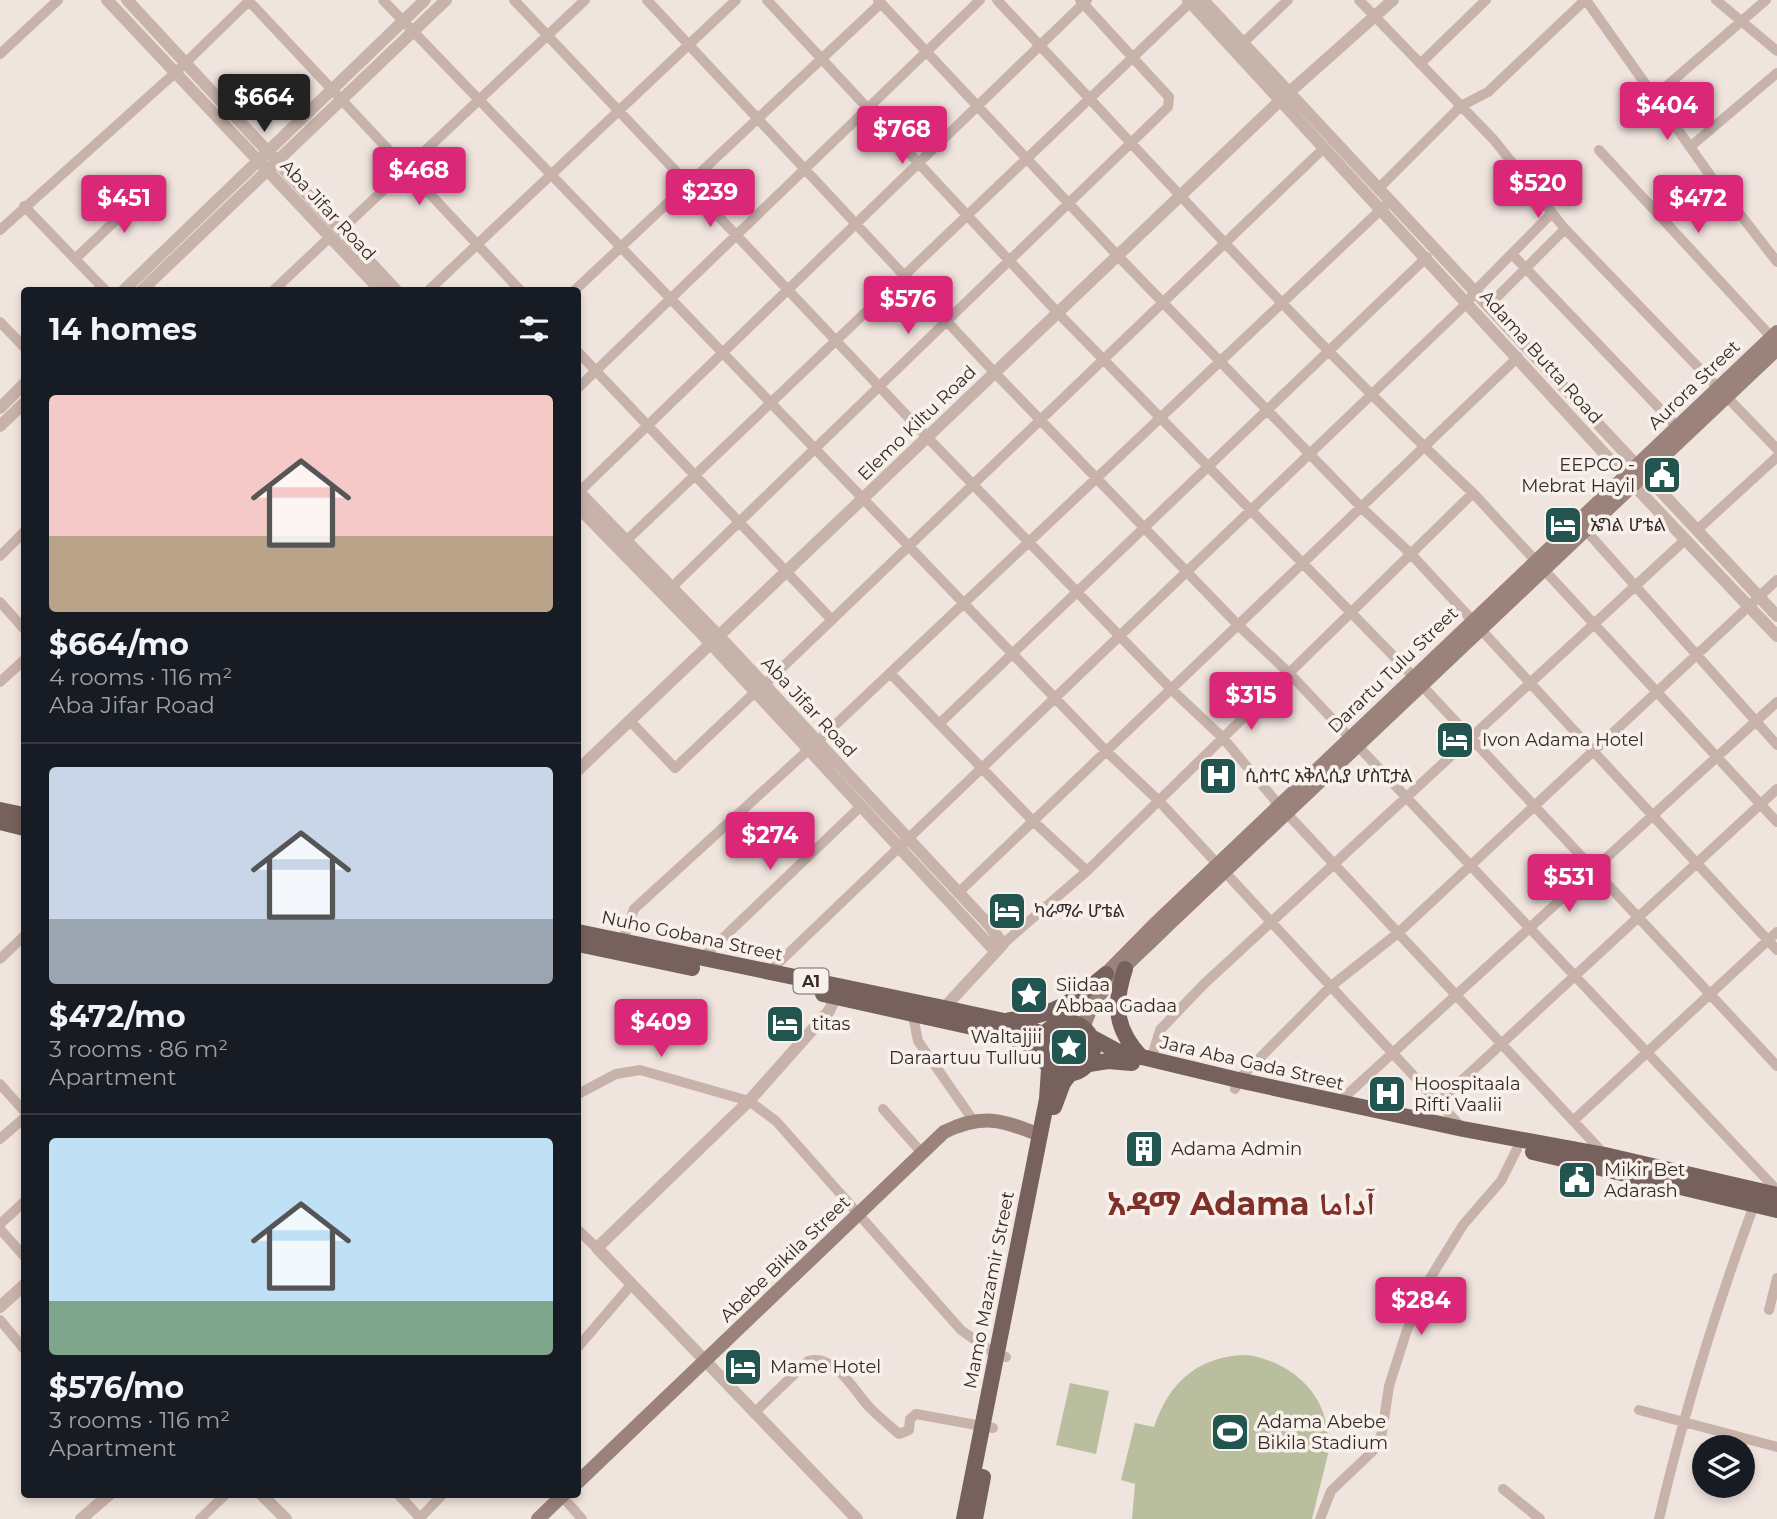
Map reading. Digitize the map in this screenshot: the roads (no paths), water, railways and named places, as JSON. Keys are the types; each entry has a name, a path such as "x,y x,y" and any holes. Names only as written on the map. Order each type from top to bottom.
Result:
{"main road":[{"name":"Aurora Street","path":"1636,476 1775,341"},
{"name":"Darartu Tulu Street","path":"1058,1023 1106,974 1221,869 1636,476"},
{"path":"0,810 21,815"},
{"path":"0,822 21,827"},
{"name":"Darartu Tulu Street","path":"1088,1033 1091,1008 1102,992 1221,869"},
{"name":"Nuho Gobana Street","path":"581,933 620,947 1006,1029"},
{"name":"Nuho Gobana Street","path":"581,944 701,959 769,972 839,992"},
{"path":"1125,969 1117,993 1116,1013 1128,1044 1146,1058"},
{"path":"1106,974 1061,1009 1030,1018 1006,1029 1033,1058 1051,1101 1086,1074 1121,1061"},
{"name":"Nuho Gobana Street","path":"912,1008 944,1008 1042,1041"},
{"path":"1072,1022 1088,1033 1094,1046 1089,1064 1080,1072 1069,1075 1049,1069 1042,1059 1042,1041 1058,1023 1072,1022"},
{"name":"Jara Aba Gada Street","path":"1088,1033 1107,1048 1237,1085 1339,1102 1518,1144 1605,1155 1771,1200"},
{"name":"Jara Aba Gada Street","path":"1089,1064 1121,1061 1771,1200"},
{"name":"Mamo Mazamir Street","path":"964,1519 987,1428 1051,1101 1049,1069"},
{"name":"Mamo Mazamir Street","path":"1051,1101 1069,1075"},
{"name":"Abebe Bikila Street","path":"581,1479 944,1132 985,1118 1010,1123 1041,1146"},
{"name":"Mamo Mazamir Street","path":"975,1519 987,1428"},
{"path":"538,1519 559,1498"}],"street":[{"path":"0,54 58,0"},
{"name":"Aba Jifar Road","path":"107,0 377,287"},
{"name":"Aba Jifar Road","path":"127,0 393,287"},
{"path":"0,230 175,72 249,0 341,102 517,287"},
{"path":"383,0 481,98 1055,698 1159,801 1463,1129"},
{"path":"145,287 273,157 331,91 425,0"},
{"path":"273,157 341,102 446,0"},
{"path":"514,0 973,485 1171,689 1223,738 1283,810 1605,1155"},
{"path":"341,230 586,0"},
{"path":"647,0 995,373 1238,625 1289,673 1353,744 1647,1053 1771,1200 1723,1287 1681,1424 1659,1519"},
{"path":"432,287 736,0"},
{"path":"767,0 1058,313 1301,565 1352,612 1777,1066"},
{"path":"581,385 980,0"},
{"path":"998,0 1181,196 1424,447 1473,493 1777,822"},
{"path":"1244,42 1288,0"},
{"path":"1359,0 1494,140 1565,229 1777,449"},
{"name":"Elemo Kiltu Road","path":"581,767 1285,96 1393,0"},
{"path":"1420,64 1486,0"},
{"path":"1379,188 1461,106 1488,92 1585,0 1690,147 1777,262"},
{"path":"1716,0 1777,51"},
{"path":"1655,96 1766,0"},
{"path":"581,489 1083,1 1170,102 1132,143 672,587"},
{"path":"1194,1 1244,42 1285,96"},
{"path":"627,540 1194,1"},
{"path":"1194,1 1285,96"},
{"path":"578,287 823,60 880,2 1118,256 1361,507 1411,554 1697,863 1773,937 1777,950"},
{"path":"1690,147 1777,73"},
{"name":"Adama Butta Road","path":"1285,96 1324,148 1475,291 1636,476 1686,539 1777,636"},
{"name":"Adama Butta Road","path":"1285,96 1379,188 1386,205 1427,257 1518,357 1636,476 1697,530 1777,616"},
{"path":"630,721 675,768 1324,148"},
{"path":"1599,150 1775,341"},
{"path":"127,287 263,167"},
{"path":"76,258 150,188"},
{"path":"620,947 634,909 890,673 1386,205"},
{"path":"24,206 102,287"},
{"path":"769,972 1468,303 1475,291 1552,213"},
{"path":"1488,306 1565,229"},
{"path":"277,287 329,237"},
{"path":"1512,254 1681,431"},
{"path":"940,724 1427,257"},
{"path":"0,322 21,344"},
{"path":"581,355 832,620"},
{"path":"958,893 1518,357"},
{"path":"0,408 21,387"},
{"path":"0,426 21,406"},
{"path":"1697,530 1777,457"},
{"path":"944,1008 999,947 1087,872 1473,493"},
{"name":"Aba Jifar Road","path":"581,495 672,587 715,640"},
{"name":"Aba Jifar Road","path":"581,510 715,640 999,947"},
{"path":"1582,526 1777,745"},
{"path":"0,556 21,535"},
{"path":"1146,1058 1160,1030 1271,923 1686,539"},
{"path":"1237,1085 1330,987 1398,933 1777,580"},
{"path":"0,601 21,626"},
{"path":"0,682 21,663"},
{"path":"890,673 1033,821 1087,872"},
{"path":"1339,1102 1394,1055 1777,702"},
{"name":"Aba Jifar Road","path":"812,746 860,807 958,893 999,947"},
{"path":"1419,1119 1777,789"},
{"path":"701,959 860,807"},
{"path":"1573,1121 1773,937"},
{"path":"0,959 21,939"},
{"path":"597,1248 750,1101 829,1011 839,992"},
{"path":"912,1008 924,1052 973,1120"},
{"path":"581,1092 616,1074 640,1070 750,1101 768,1112 961,1330 1001,1356"},
{"path":"0,1084 21,1108"},
{"path":"883,1109 922,1153"},
{"path":"0,1139 21,1121"},
{"path":"1320,1519 1331,1491 1374,1450 1382,1433 1389,1386 1406,1330 1429,1280 1463,1225 1501,1181 1518,1144"},
{"path":"21,1205 0,1226 21,1252"},
{"path":"582,1234 857,1519"},
{"path":"1769,1310 1777,1278"},
{"path":"581,1343 631,1285"},
{"path":"0,1307 21,1288"},
{"path":"0,1320 21,1345"},
{"path":"754,1413 808,1361 817,1359 826,1361 868,1406 899,1434 909,1430 910,1419 916,1414 987,1428"},
{"path":"1639,1410 1681,1424 1777,1447"},
{"path":"1503,1489 1540,1519"},
{"path":"80,1519 105,1498"},
{"path":"200,1519 222,1498"},
{"path":"265,1498 286,1519"},
{"path":"402,1498 420,1519 439,1498"},
{"path":"564,1498 582,1519"}],"place":[{"name":"EEPCO - Mebrat Hayil","path":"1662,475"},
{"name":"ኤግል ሆቴል","path":"1563,525"},
{"name":"Ivon Adama Hotel","path":"1455,740"},
{"name":"ሲስተር አቅሊሲያ ሆስፒታል","path":"1218,776"},
{"name":"ካራማራ ሆቴል","path":"1007,911"},
{"name":"Siidaa Abbaa Gadaa","path":"1029,995"},
{"name":"titas","path":"785,1024"},
{"name":"Waltajjii Daraartuu Tulluu","path":"1069,1047"},
{"name":"Hoospitaala Rifti Vaalii","path":"1387,1094"},
{"name":"Adama Admin","path":"1144,1149"},
{"name":"Mikir Bet Adarash","path":"1577,1180"},
{"name":"Mame Hotel","path":"743,1367"},
{"name":"Adama Abebe Bikila Stadium","path":"1230,1432"}],"district":[{"name":"አዳማ Adama آداما","path":"1241,1203"}]}
